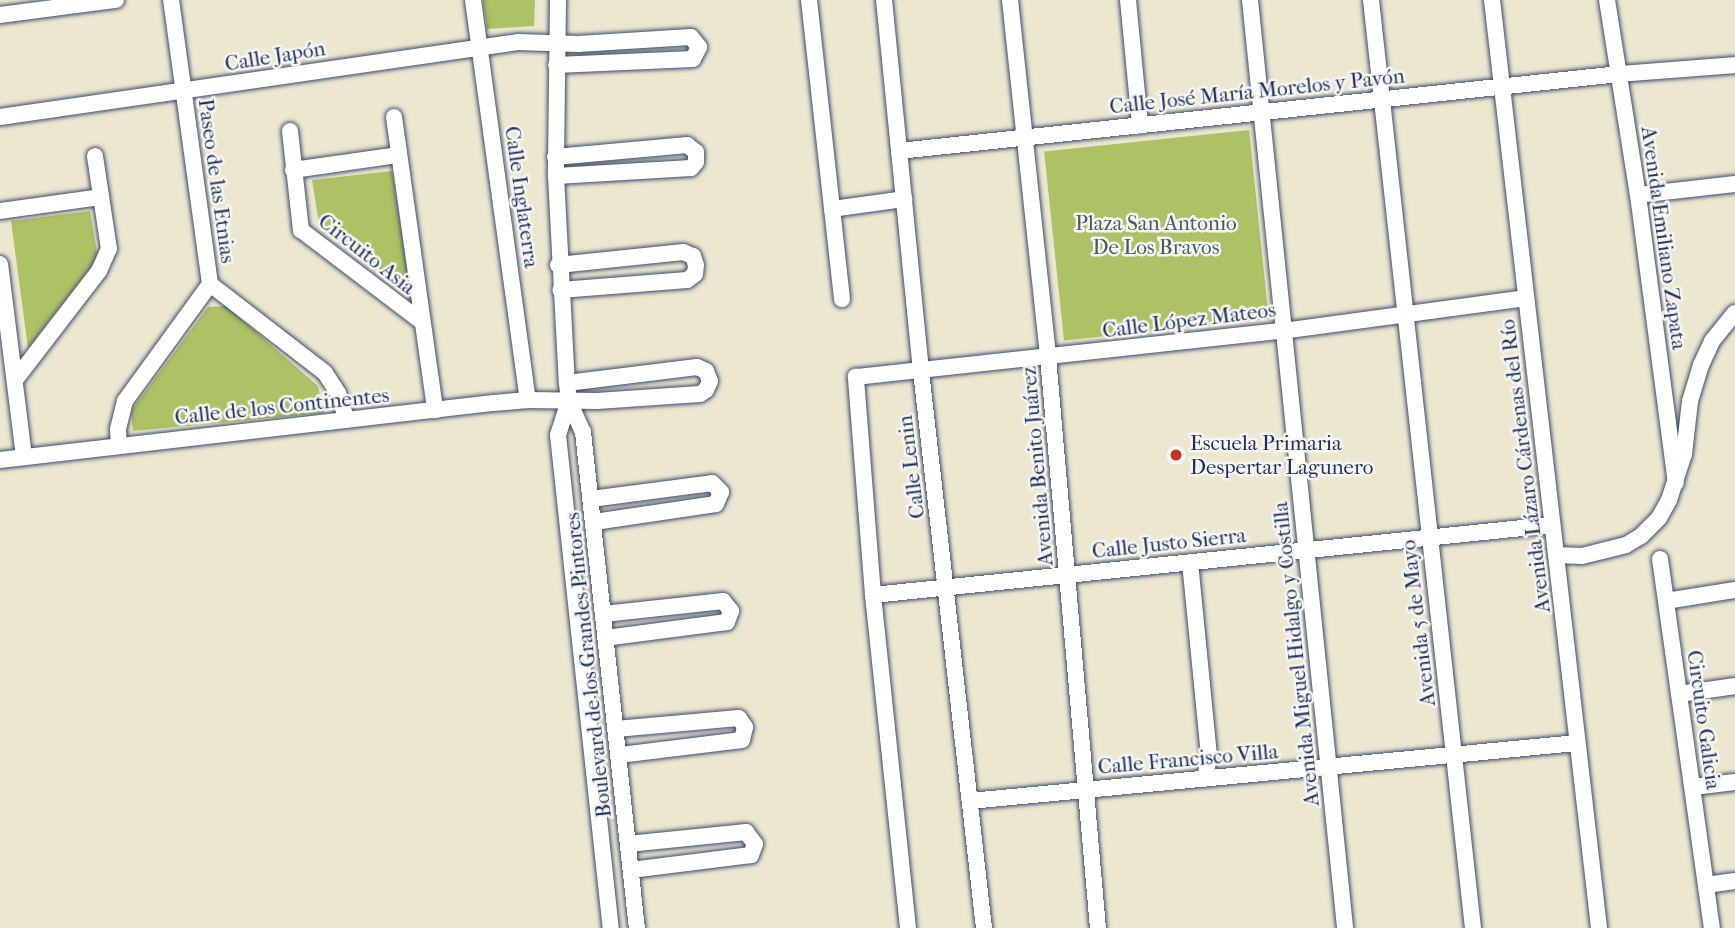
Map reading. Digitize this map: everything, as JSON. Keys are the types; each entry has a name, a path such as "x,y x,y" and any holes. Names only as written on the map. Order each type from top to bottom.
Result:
{"street":[{"path":"0,15 116,0"},
{"name":"Paseo de las Etnias","path":"119,446 118,429 125,401 210,284 171,0"},
{"name":"Calle Inglaterra","path":"473,0 528,400"},
{"name":"Boulevard de los Grandes Pintores","path":"558,0 555,157 558,265 567,383 569,401 583,432 606,638 623,728 628,844 637,928"},
{"path":"809,0 842,299"},
{"name":"Calle Lenin","path":"884,0 921,371 984,928"},
{"name":"Avenida Benito Juárez","path":"1010,0 1048,357 1098,928"},
{"path":"1128,0 1140,125"},
{"name":"Avenida Miguel Hidalgo y Costilla","path":"1251,0 1282,331 1345,928"},
{"name":"Avenida 5 de Mayo","path":"1371,0 1473,928"},
{"name":"Avenida Lázaro Cárdenas del Río","path":"1492,0 1599,928"},
{"name":"Avenida Emiliano Zapata","path":"1606,0 1638,195 1676,483"},
{"name":"Calle Japón","path":"0,117 480,46 557,42 578,44 691,37 699,47 693,58 556,65"},
{"name":"Calle José María Morelos y Pavón","path":"899,151 1502,86 1735,65"},
{"name":"Circuito Asia","path":"394,117 435,410"},
{"name":"Circuito Asia","path":"290,131 298,221 307,237 422,322"},
{"path":"555,157 687,145 696,152 696,162 691,168 556,176"},
{"path":"293,170 399,155"},
{"path":"15,380 99,271 109,249 95,156"},
{"path":"1638,195 1735,184"},
{"path":"0,211 102,197"},
{"path":"832,209 904,199"},
{"path":"558,265 683,252 693,256 696,265 695,274 687,280 561,290"},
{"path":"0,264 24,457"},
{"name":"Paseo de las Etnias","path":"210,284 325,373 338,393 347,420"},
{"name":"Calle López Mateos","path":"873,595 856,377 1282,331 1526,298"},
{"path":"1556,555 1582,556 1626,545 1641,536 1659,518 1676,483 1698,373 1712,341 1735,313"},
{"name":"Calle de los Continentes","path":"0,460 528,400 569,401 700,394 706,390 710,381 706,371 697,367 567,383"},
{"name":"Boulevard de los Grandes Pintores","path":"569,401 558,435 611,928"},
{"path":"591,499 712,483 721,492 716,504 594,522"},
{"name":"Calle Justo Sierra","path":"873,595 1552,525"},
{"name":"Circuito Galicia","path":"1660,559 1712,928"},
{"path":"1190,562 1209,756 1205,779"},
{"path":"1666,601 1735,590"},
{"path":"873,595 908,928"},
{"path":"604,614 723,601 731,611 727,622 606,638"},
{"path":"1679,694 1735,686"},
{"path":"623,728 739,718 746,727 742,740 625,754"},
{"name":"Calle Francisco Villa","path":"970,801 1577,743"},
{"path":"1693,787 1735,782"},
{"path":"628,844 746,832 755,844 751,855 631,870"},
{"path":"1706,885 1735,881"}],"green space":[{"path":"483,0 535,0 534,26 487,29"},
{"name":"Plaza San Antonio De Los Bravos","path":"1249,130 1269,319 1064,340 1044,152"},
{"path":"392,171 411,293 319,224 312,180"},
{"path":"90,211 98,258 28,348 11,221"},
{"path":"226,306 318,386 324,413 133,431 131,411 208,307"}],"place":[{"name":"Escuela Primaria Despertar Lagunero","path":"1176,455"}]}
